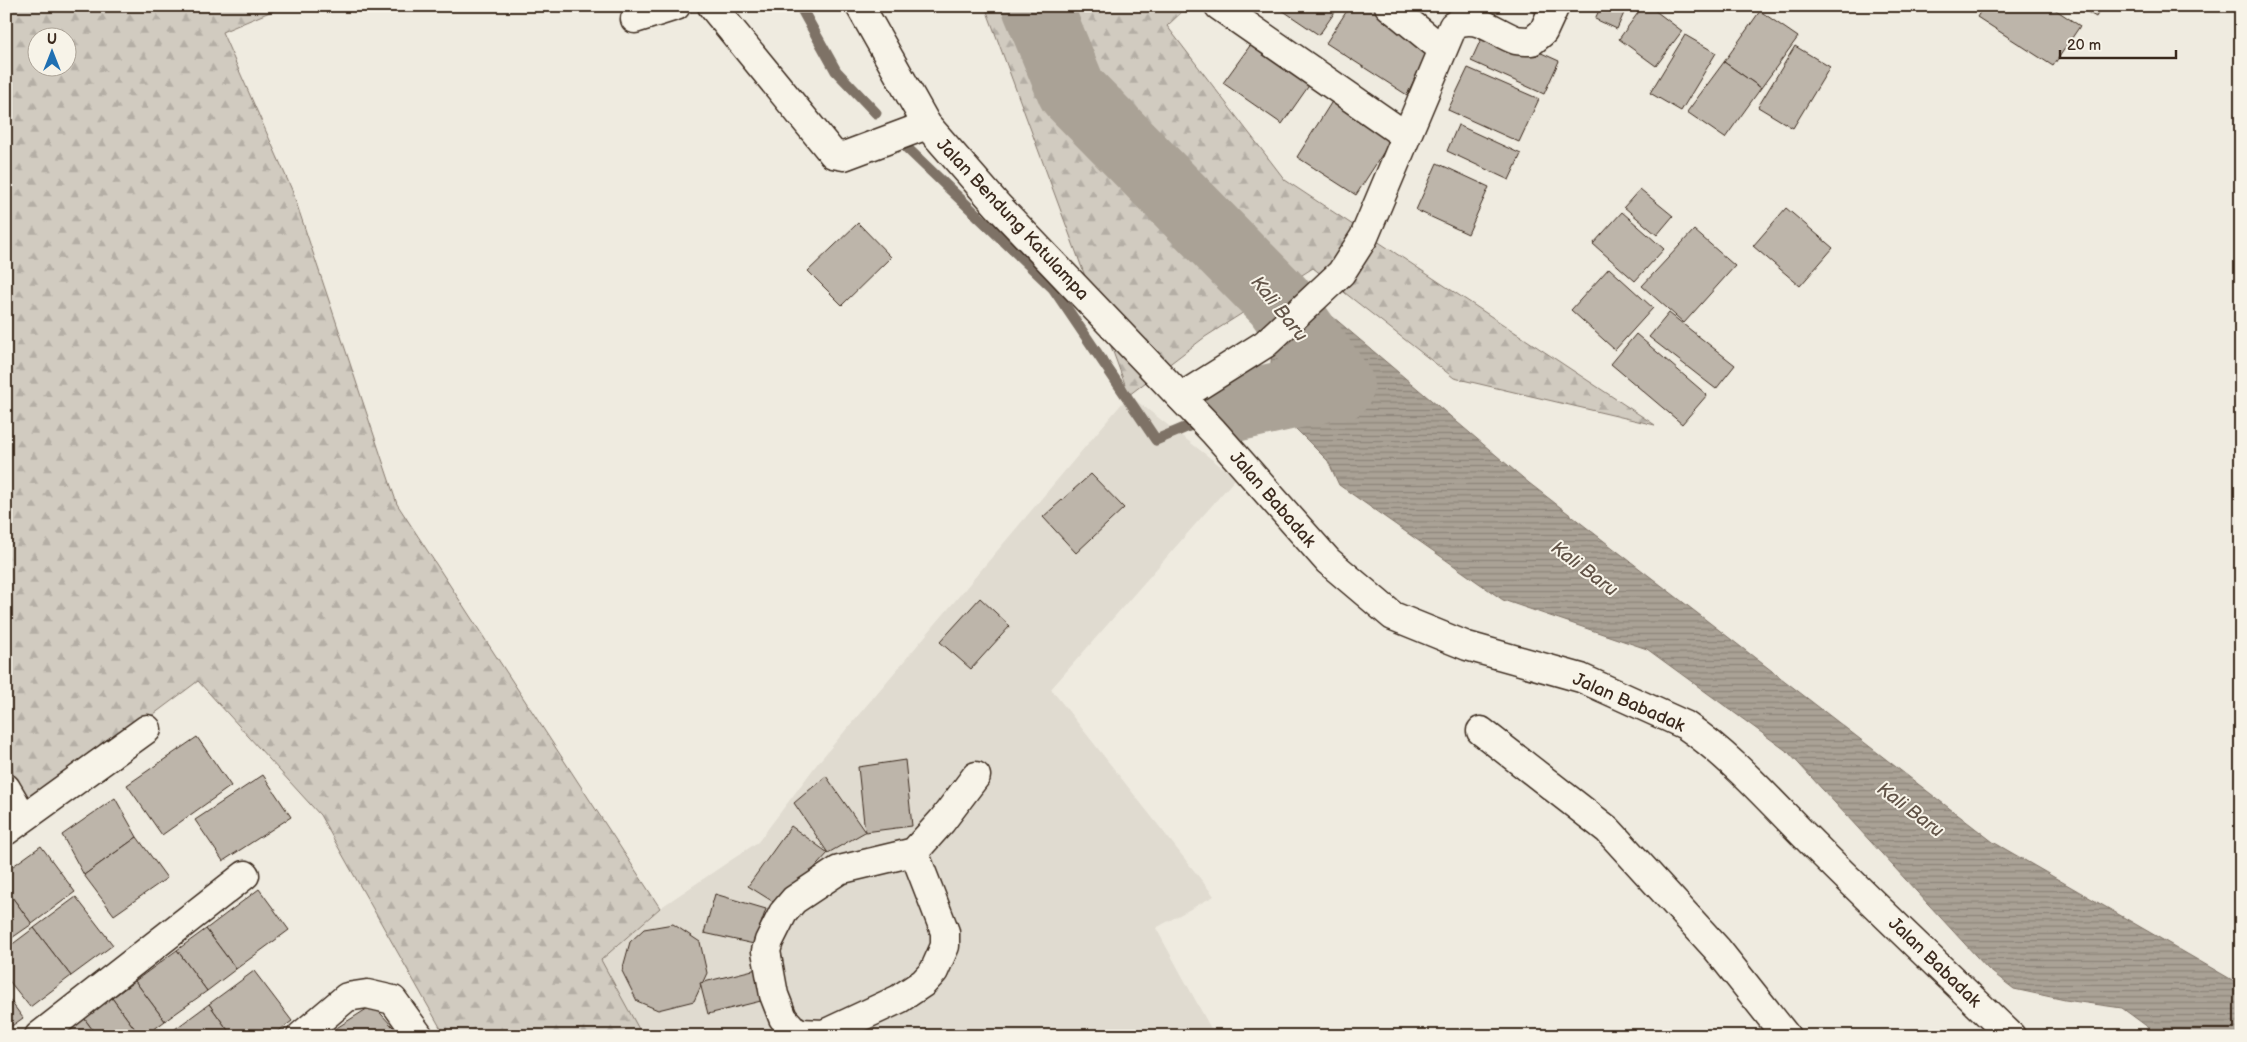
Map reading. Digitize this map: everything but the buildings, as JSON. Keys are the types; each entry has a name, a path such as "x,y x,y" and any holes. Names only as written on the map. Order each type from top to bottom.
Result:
{"street":[{"path":"635,19 676,6"},
{"path":"712,6 833,154 844,156 927,125"},
{"name":"Jalan Bendung Katulampa","path":"860,6 927,125 997,205 1213,430"},
{"path":"1219,6 1406,136"},
{"path":"1388,6 1442,49"},
{"path":"1187,404 1265,344 1341,273 1364,237 1452,26 1465,20 1472,20 1518,40 1532,40 1543,32 1555,6"},
{"name":"Jalan Babadak","path":"1213,430 1328,561 1393,616 1467,646 1581,678 1685,725 1699,735 1727,758 2011,1036"},
{"path":"6,788 15,824 147,728"},
{"path":"1481,731 1608,830 1717,949 1786,1036"},
{"path":"914,852 945,932 945,946 934,971 909,994 832,1032 809,1035 792,1028 783,1018 774,995 766,951 783,913 794,900 839,870 914,852 942,821 976,776"},
{"path":"40,1036 245,875"},
{"path":"301,1036 347,997 368,994 393,1000 419,1036"}],"shaded area":[{"path":"1129,395 1236,478 1051,689 1214,896 1156,928 1215,1036 671,1036 639,1032 600,960 660,908 758,842 817,764"}],"green space":[{"path":"6,6 284,6 222,32 292,190 397,504 660,908 601,960 640,1031 677,1036 445,1036 320,815 198,681 6,825 15,793 6,709"},
{"path":"985,6 1188,6 1167,26 1285,180 1655,425 1454,378 1313,268 1205,337 1129,395"}],"water":[{"path":"1320,306 1529,483 1993,842 2241,985 2241,1036 2160,1036 2122,1008 2065,1000 2014,989 1988,969 1788,752 1647,649 1503,600 1339,485 1328,461 1268,401 1272,350"}],"waterway":[{"path":"800,6 836,71 876,113"},
{"name":"Kali Baru","path":"1037,6 1072,91 1279,301 1339,386"},
{"path":"907,148 1053,288 1156,440 1234,407"},
{"path":"1234,407 1337,384"}]}
